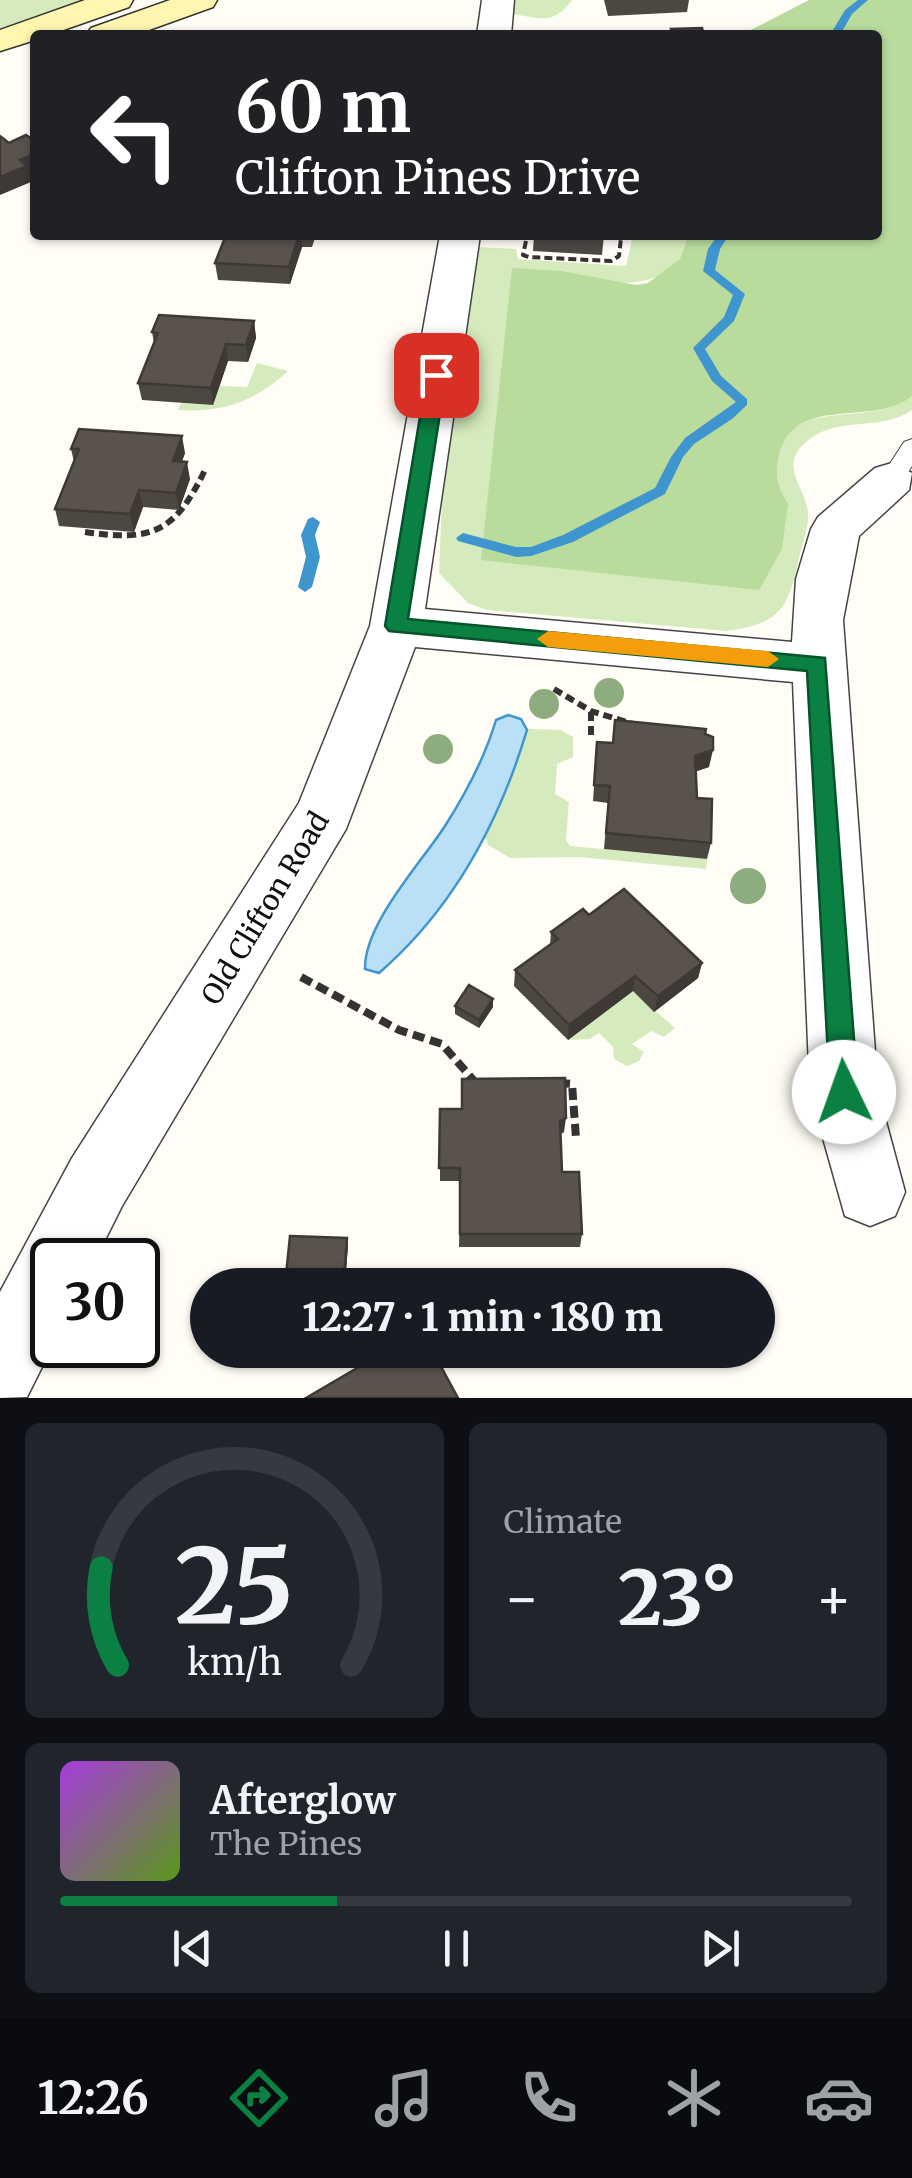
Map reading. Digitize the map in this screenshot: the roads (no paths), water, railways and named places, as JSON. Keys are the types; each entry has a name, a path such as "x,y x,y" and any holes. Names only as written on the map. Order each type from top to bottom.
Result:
{"main road":[{"path":"31,30 116,0"},
{"path":"116,30 201,0"},
{"path":"0,41 30,30"},
{"path":"0,72 30,61"}],"street":[{"path":"495,30 498,0"},
{"name":"Old Clifton Road","path":"69,1238 98,1182 325,812 396,626 459,240"},
{"path":"870,1192 844,1092 817,664 822,579 836,529 902,463"},
{"path":"396,626 817,664"},
{"path":"0,1370 30,1311"}],"water":[{"path":"508,715 521,719 527,730 502,798 470,862 451,893 405,948 379,973 365,969 367,951 384,914 460,801 496,720"}],"waterway":[{"path":"838,30 848,12 864,0"},
{"path":"463,538 516,552 531,552 568,539 660,491 690,441 743,402 716,378 699,348 729,319 739,294 709,271 720,240"},
{"path":"305,587 313,557 308,535 313,522"}]}
